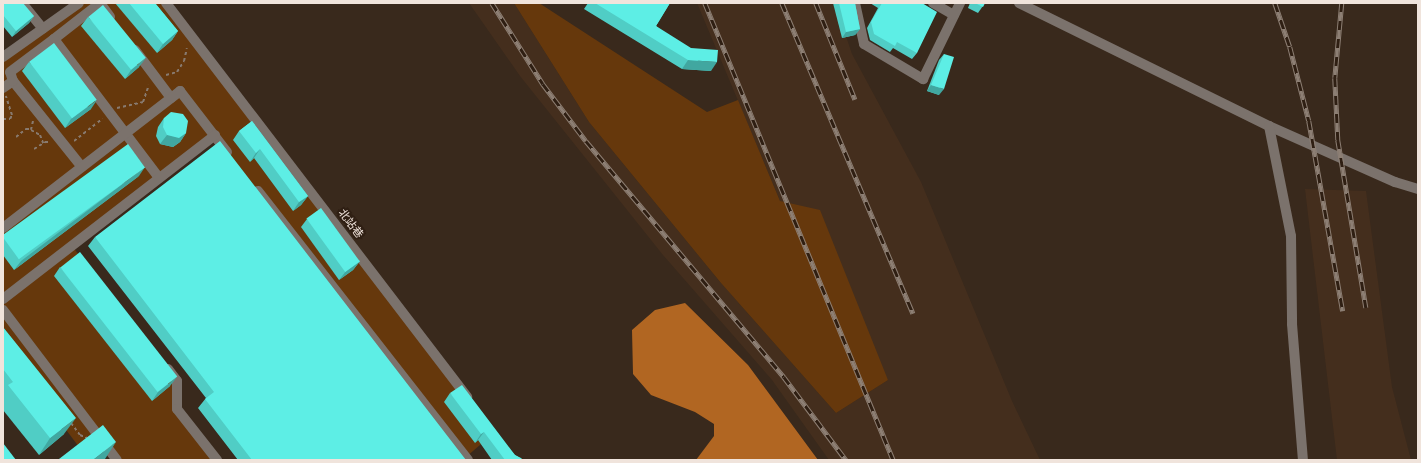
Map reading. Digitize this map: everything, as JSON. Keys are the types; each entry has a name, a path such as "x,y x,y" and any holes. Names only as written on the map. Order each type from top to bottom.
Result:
{"street":[{"path":"22,3 43,29"},
{"path":"3,57 79,3"},
{"path":"82,167 13,81 10,72 101,3 119,28"},
{"name":"北站巷","path":"166,3 474,408"},
{"path":"855,3 864,44 923,80 960,3"},
{"path":"933,3 954,15"},
{"path":"1019,3 1270,126 1395,182 1418,189"},
{"path":"54,39 159,178"},
{"path":"128,40 172,98"},
{"path":"3,89 13,81"},
{"path":"3,228 180,91 234,160"},
{"path":"1270,126 1291,236 1292,324 1303,460"},
{"path":"3,299 75,249 159,178 215,135"},
{"path":"253,185 468,460"},
{"path":"3,310 117,460"},
{"path":"163,362 177,381 177,409 217,460"}],"path":[{"path":"65,147 120,106 143,102 147,86 156,77 177,72 184,61 191,36"},
{"path":"3,89 12,115 10,119 3,120"},
{"path":"16,137 26,129 32,129"},
{"path":"34,149 45,142 59,139"},
{"path":"68,420 80,435 87,438 96,431"}],"shaded area":[{"path":"79,3 166,3 494,433 466,457 215,136 72,246 177,381 177,409 217,460 117,460 97,434 79,447 3,346 3,57"},
{"path":"469,3 514,3 589,122 721,283 836,413 888,380 780,201 697,3 835,3 852,54 921,182 1012,401 1040,460 829,460 772,380 663,255 520,76"},
{"path":"514,3 539,3 707,112 738,100 780,201 820,210 888,380 836,413 721,283 589,122"},
{"path":"1305,189 1366,191 1392,387 1411,460 1337,460"},
{"path":"685,303 748,365 818,460 696,460 714,436 714,424 695,412 651,395 633,374 632,330 655,310"}],"building":[{"path":"3,3 23,3 34,16 16,31 3,15"},
{"path":"129,3 155,3 178,31 163,44"},
{"path":"595,3 670,3 656,26 691,48 718,50 717,62 688,60"},
{"path":"839,3 855,3 860,29 846,32"},
{"path":"882,3 922,3 937,12 917,53 897,42 895,46 874,34 871,22"},
{"path":"975,3 985,3 983,7"},
{"path":"103,5 146,58 131,70 88,17"},
{"path":"54,43 97,100 72,118 29,62"},
{"path":"944,54 954,57 944,89 931,85"},
{"path":"171,112 183,114 188,121 186,133 179,138 167,135 163,127 164,118"},
{"path":"252,121 308,196 299,202 260,149 256,153 239,131"},
{"path":"220,141 466,460 252,460 205,399 214,392 95,237"},
{"path":"128,144 145,167 19,259 3,237 3,235"},
{"path":"321,208 360,261 345,272 306,219"},
{"path":"80,252 177,377 158,392 60,267"},
{"path":"3,327 76,418 50,438 8,385 13,382 3,369"},
{"path":"462,385 515,455 523,460 505,460 484,432 481,434 450,393"},
{"path":"103,425 116,442 93,460 59,460 59,459"},
{"path":"3,443 16,460 3,460"}],"railway":[{"path":"492,3 543,84 586,141 784,377 846,460"},
{"path":"705,3 893,460"},
{"path":"782,3 913,313"},
{"path":"816,3 855,99"},
{"path":"1275,3 1290,47 1309,121 1343,311"},
{"path":"1342,3 1335,78 1338,140 1366,308"}]}
